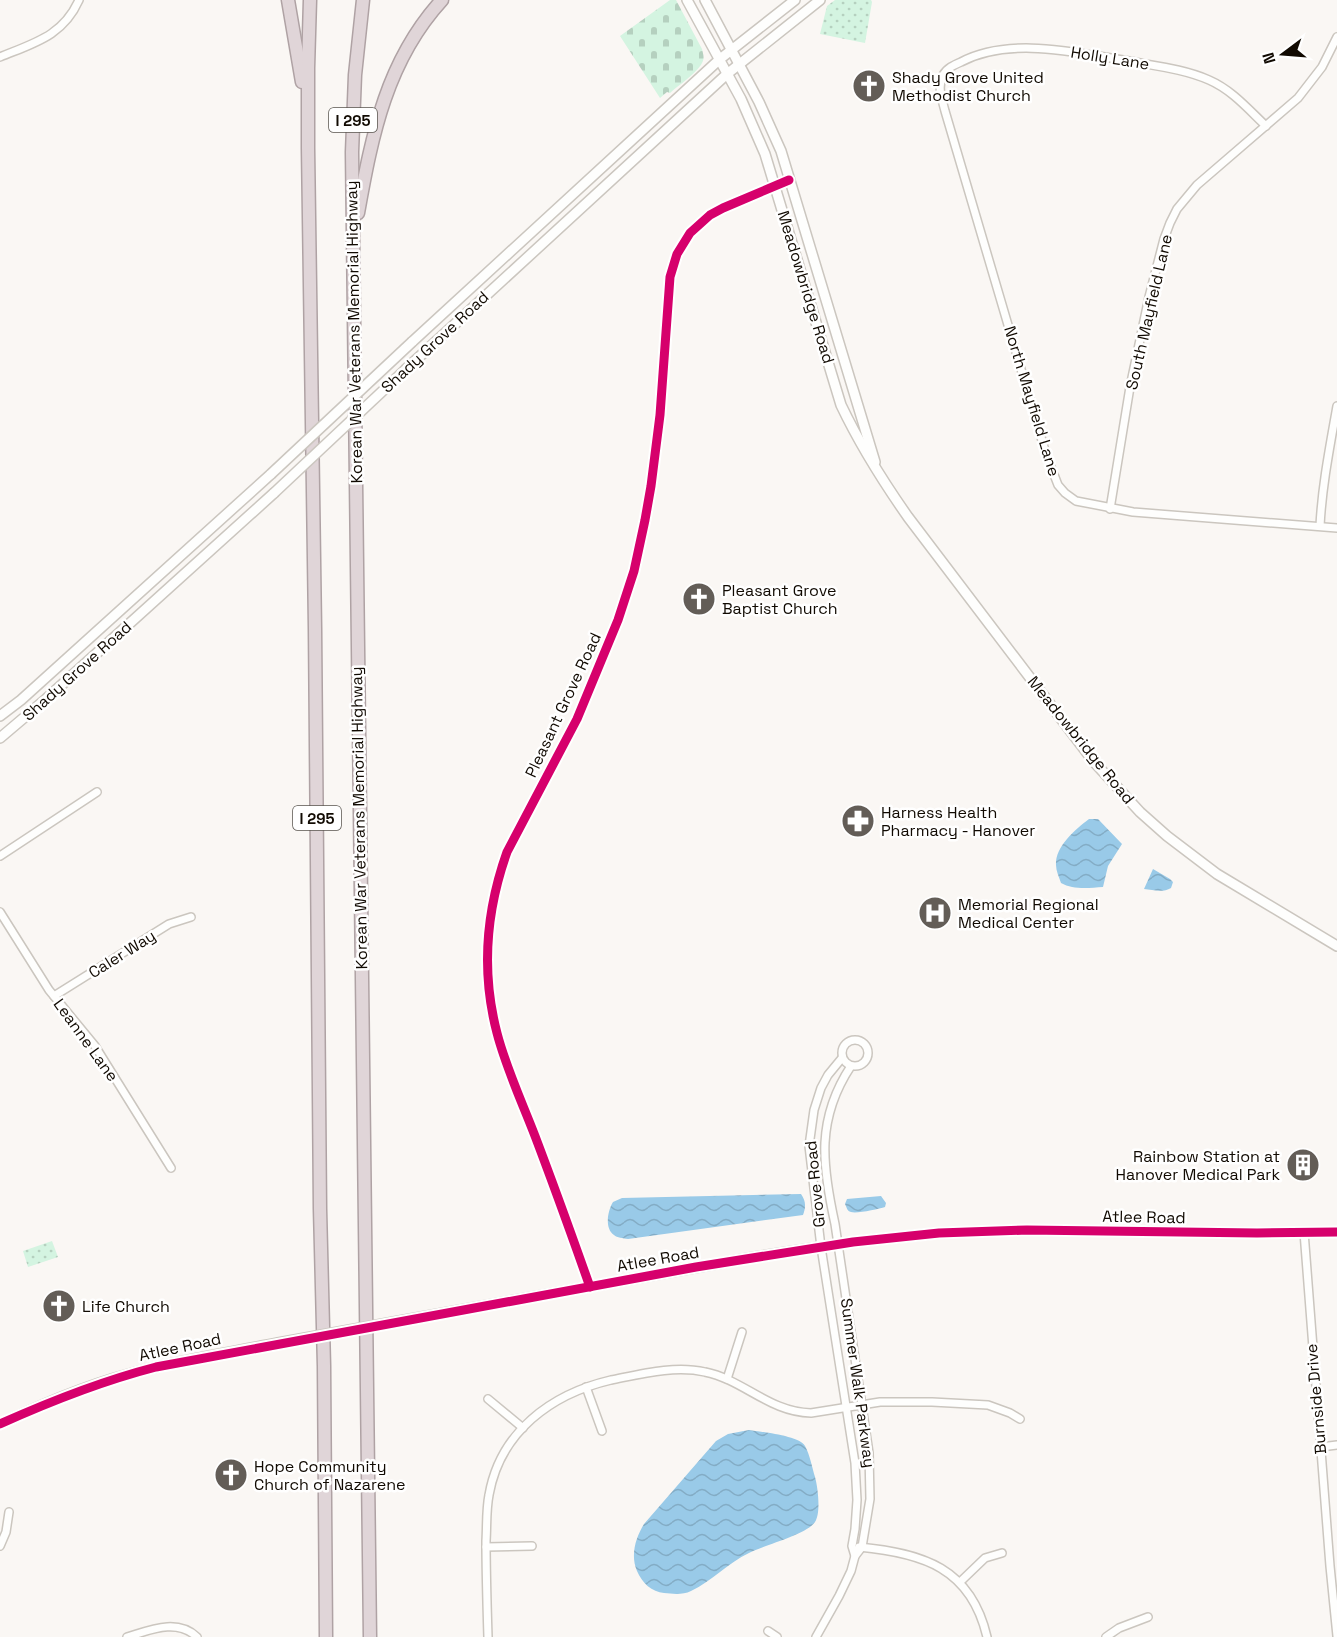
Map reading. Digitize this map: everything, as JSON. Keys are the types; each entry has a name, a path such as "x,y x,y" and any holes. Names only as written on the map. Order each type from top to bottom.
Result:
{"highway":[{"path":"288,0 308,114"},
{"name":"I 295","path":"310,0 308,114 326,1637"},
{"name":"Korean War Veterans Memorial Highway","path":"363,0 353,118 353,240 370,1637"},
{"path":"353,240 371,144 385,98 410,42 442,0"}],"main road":[{"name":"Meadowbridge Road","path":"687,0 752,123 776,185 841,405 879,476 929,545 1116,788 1158,829 1216,874 1337,946"},
{"name":"Meadowbridge Road","path":"705,0 772,130 879,476"},
{"name":"Shady Grove Road","path":"0,716 271,474 720,59 795,0"},
{"name":"Shady Grove Road","path":"0,738 274,493 739,63 820,0"},
{"path":"151,581 162,594"},
{"name":"Atlee Road","path":"0,1424 94,1384 156,1367 405,1320 837,1244 939,1233 1027,1230 1337,1232"}],"street":[{"path":"0,57 53,33 67,20 79,0"},
{"name":"South Mayfield Lane","path":"1110,509 1130,387 1149,297 1170,223 1186,197 1197,185 1286,109 1311,83 1337,37"},
{"name":"Holly Lane","path":"942,77 948,69 964,60 996,51 1014,48 1070,51 1175,69 1201,77 1230,93 1266,126"},
{"name":"North Mayfield Lane","path":"942,77 940,92 945,111 1046,454 1056,482 1065,493 1076,501 1133,512 1337,528"},
{"name":"Pleasant Grove Road","path":"590,1287 497,1033 490,1004 487,975 490,917 507,852 577,719 618,620 634,571 651,486 660,415 670,277 677,254 690,233 710,215 789,180"},
{"path":"1320,526 1324,481 1337,406"},
{"path":"0,856 97,792"},
{"name":"Leanne Lane","path":"0,912 54,996 95,1046 171,1168"},
{"name":"Caler Way","path":"54,996 169,924 191,917"},
{"name":"Grove Road","path":"821,1247 810,1163 810,1127 817,1099 828,1075 842,1058 842,1049 848,1042 856,1040 864,1044 868,1052 866,1060 860,1066 851,1066 834,1096 829,1111 826,1136 826,1175 837,1244"},
{"path":"842,1058 851,1066"},
{"name":"Burnside Drive","path":"1304,1232 1337,1636"},
{"name":"Summer Walk Parkway","path":"816,1637 851,1571 855,1556 862,1547 870,1499 869,1453 837,1244"},
{"name":"Summer Walk Parkway","path":"821,1247 856,1477 855,1529 852,1546 855,1556"},
{"path":"727,1379 742,1332"},
{"path":"488,1637 487,1511 493,1479 506,1450 534,1417 552,1403 586,1387 636,1374 675,1370 705,1372 727,1379 788,1411 811,1413 880,1402 977,1404 997,1408 1020,1419"},
{"path":"586,1387 602,1431"},
{"path":"488,1399 523,1428"},
{"path":"1320,1447 1337,1445"},
{"path":"0,1546 6,1532 9,1512"},
{"path":"486,1547 532,1545"},
{"path":"852,1546 887,1550 939,1567 966,1588 979,1612 987,1637"},
{"path":"960,1582 985,1558 1002,1553"},
{"path":"1106,1637 1119,1628 1148,1617"},
{"path":"127,1637 153,1629 176,1626 189,1630 197,1637"},
{"path":"768,1631 777,1637"}],"green space":[{"path":"670,0 676,0 702,49 704,58 700,67 692,75 660,98 620,36"},
{"path":"835,0 871,0 865,43 820,34 827,6"},
{"path":"52,1241 58,1257 28,1267 23,1251"}],"water":[{"path":"1089,819 1098,819 1122,844 1108,866 1103,887 1071,887 1061,883 1056,870 1057,858 1067,839"},
{"path":"1153,869 1173,882 1171,888 1161,891 1144,889"},
{"path":"801,1194 805,1204 803,1215 628,1239 615,1236 608,1224 608,1214 613,1202 622,1198"},
{"path":"881,1196 886,1203 885,1207 878,1209 854,1212 849,1211 845,1204 847,1199"},
{"path":"749,1430 789,1437 805,1446 817,1487 818,1507 815,1522 803,1531 741,1557 699,1587 688,1592 678,1594 652,1589 639,1575 634,1559 636,1540 644,1524 716,1441 728,1434"}],"cycle path":[{"path":"590,1287 497,1033 489,987 490,919 507,852 577,719 618,620 634,571 651,486 660,415 670,277 677,254 690,233 710,215 789,180"},
{"path":"0,1424 77,1392 156,1367 696,1267 853,1242 939,1233 1027,1230 1337,1232"}],"place":[{"name":"Shady Grove United Methodist Church","path":"869,86"},
{"name":"Pleasant Grove Baptist Church","path":"699,599"},
{"name":"Harness Health Pharmacy - Hanover","path":"858,821"},
{"name":"Memorial Regional Medical Center","path":"935,913"},
{"name":"Rainbow Station at Hanover Medical Park","path":"1303,1165"},
{"name":"Life Church","path":"59,1306"},
{"name":"Hope Community Church of Nazarene","path":"231,1475"}]}
